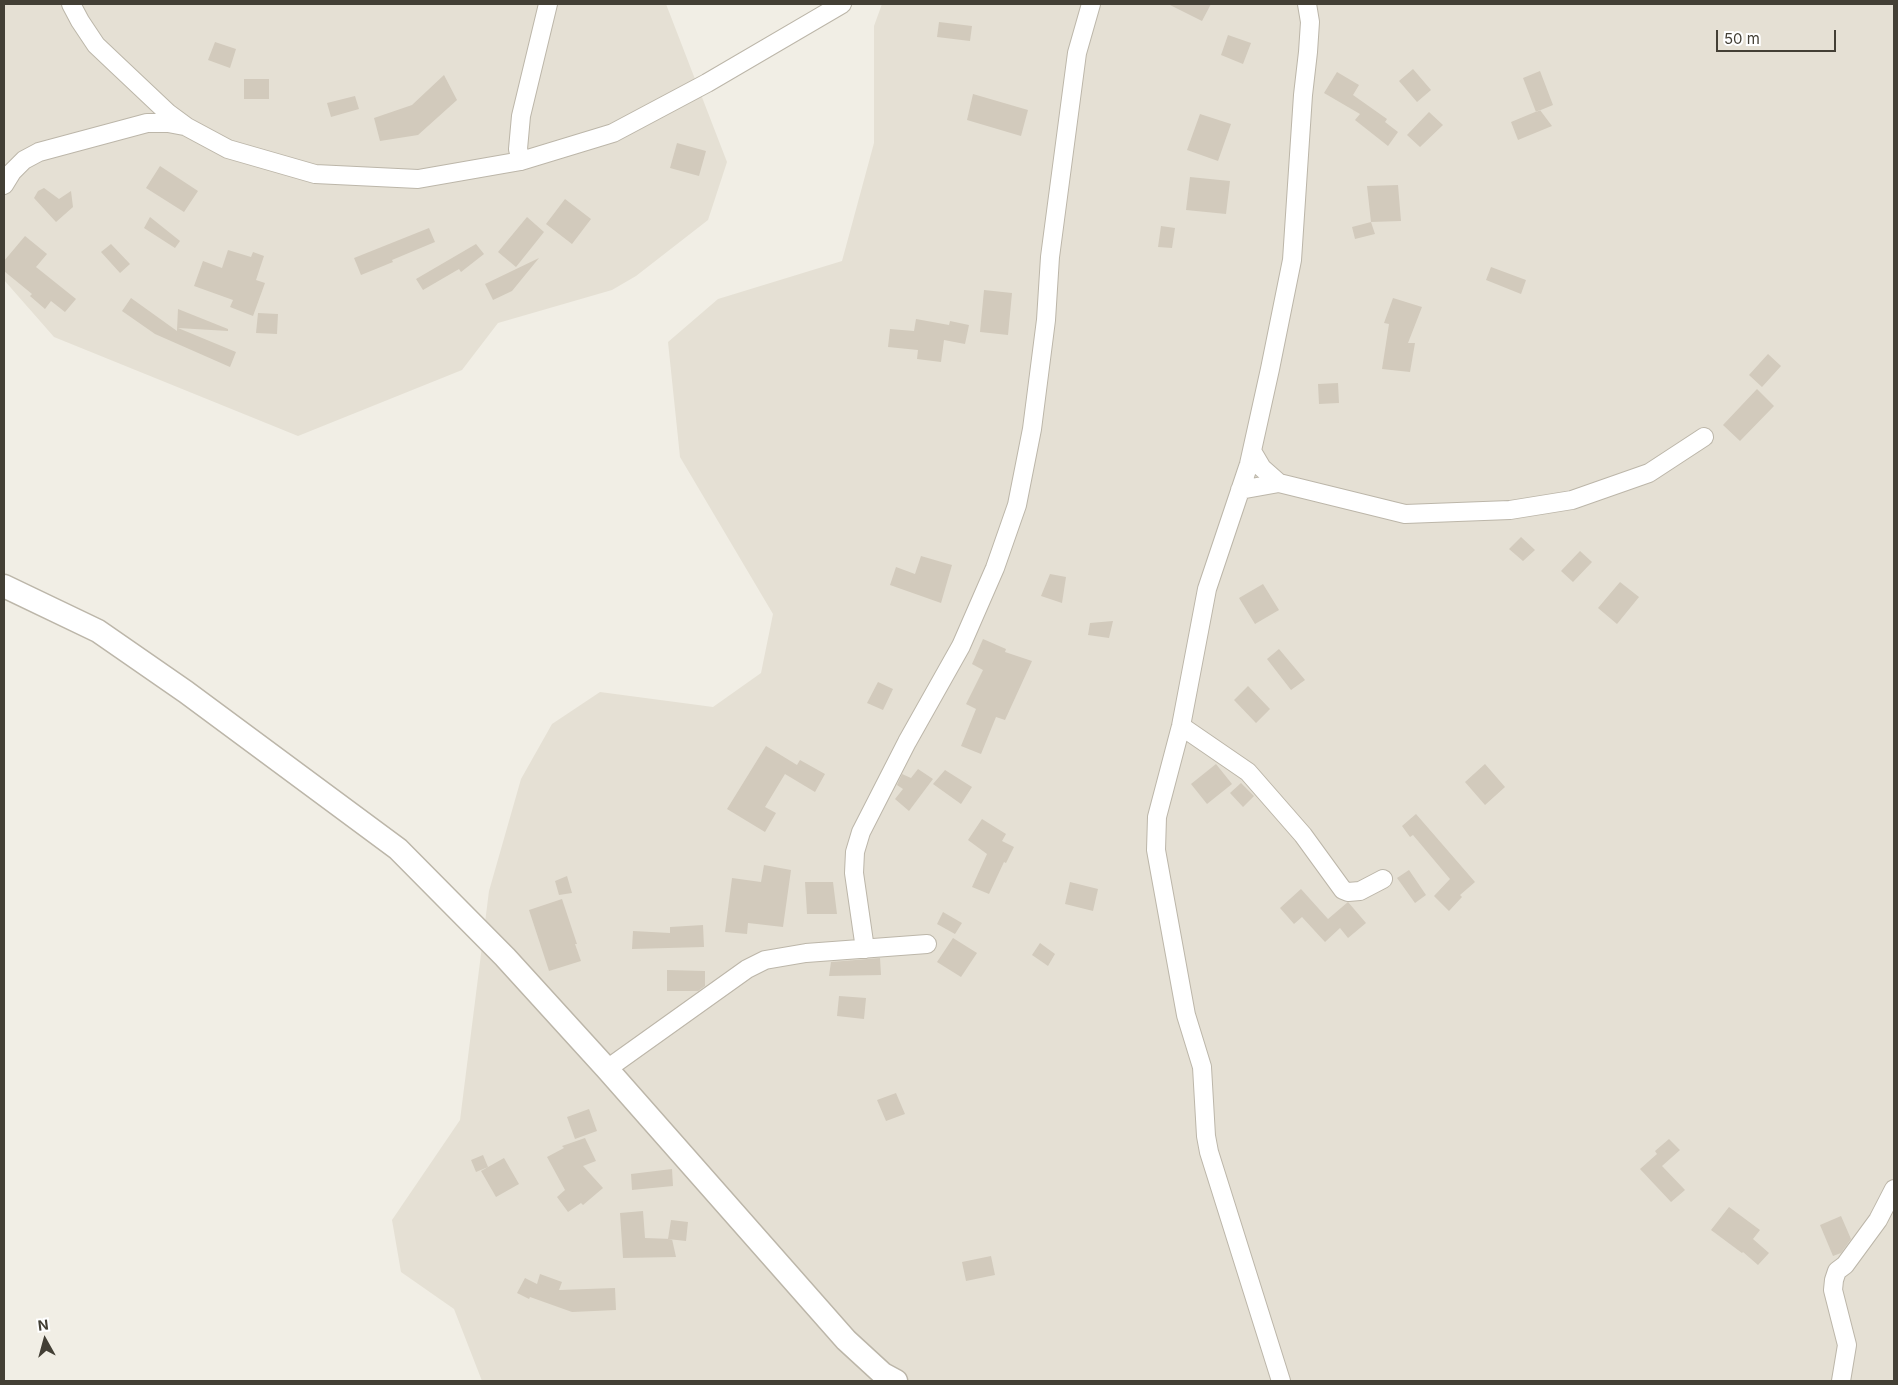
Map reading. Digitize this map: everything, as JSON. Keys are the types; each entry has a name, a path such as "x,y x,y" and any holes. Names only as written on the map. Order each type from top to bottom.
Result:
{"street":[{"path":"71,4 96,45 168,113 228,149 315,174 418,179 521,161 613,133 707,83 842,4"},
{"path":"521,161 518,149 521,116 548,4"},
{"path":"865,949 854,873 855,852 861,832 907,742 961,646 995,568 1017,505 1032,429 1046,320 1050,257 1077,53 1091,4"},
{"path":"1281,1381 1209,1152 1206,1136 1202,1068 1186,1015 1156,850 1157,817 1181,726 1207,589 1252,451 1292,260 1310,22 1308,4"},
{"path":"4,184 12,172 24,160 39,152 147,123 168,123 187,126"},
{"path":"1240,490 1279,483 1405,514 1510,510 1572,500 1650,473 1704,437"},
{"path":"1252,451 1262,468 1279,483"},
{"path":"4,586 98,631 186,692 398,849 506,957 608,1069 846,1340 883,1374 896,1381"},
{"path":"1181,726 1248,772 1303,835 1342,890 1348,892 1360,891 1383,879"},
{"path":"608,1069 747,969 766,960 806,953 927,944"},
{"path":"1841,1381 1847,1345 1833,1290 1834,1280 1837,1271 1845,1265 1878,1220 1894,1190"}],"shaded area":[{"path":"4,4 666,4 727,162 708,220 636,276 612,290 498,323 462,370 298,436 54,337 4,280"},
{"path":"882,4 1894,4 1894,1381 482,1381 454,1309 401,1272 392,1220 460,1120 489,891 521,779 552,724 600,692 713,707 761,673 773,614 680,457 668,342 718,299 842,261 874,143 874,26"}],"building":[{"path":"1168,4 1211,4 1202,21"},
{"path":"939,22 972,26 970,41 937,37"},
{"path":"1228,35 1251,43 1243,64 1221,55"},
{"path":"215,42 236,49 230,68 208,60"},
{"path":"1413,69 1431,90 1417,102 1399,81"},
{"path":"1540,71 1553,105 1536,112 1523,78"},
{"path":"1337,72 1359,85 1353,95 1387,119 1385,122 1398,132 1388,146 1355,120 1360,114 1324,93"},
{"path":"444,75 457,100 418,135 380,141 374,118 412,105"},
{"path":"244,79 269,79 269,99 244,99"},
{"path":"973,94 1028,110 1021,136 967,120"},
{"path":"355,96 359,109 331,117 327,103"},
{"path":"1540,110 1552,126 1518,140 1511,122"},
{"path":"1429,112 1443,125 1420,147 1407,135"},
{"path":"1200,114 1231,124 1218,161 1187,150"},
{"path":"677,143 706,151 699,176 670,168"},
{"path":"160,166 198,191 184,212 146,188"},
{"path":"1190,177 1230,181 1226,214 1186,210"},
{"path":"1398,185 1401,221 1371,222 1367,186"},
{"path":"44,188 59,199 71,191 73,207 56,222 34,198 38,191"},
{"path":"565,199 591,219 572,244 546,224"},
{"path":"150,217 180,241 175,248 144,228"},
{"path":"527,217 544,232 516,267 498,252"},
{"path":"1371,222 1375,234 1355,239 1352,227"},
{"path":"1161,226 1175,228 1172,248 1158,247"},
{"path":"429,228 435,242 361,275 354,258"},
{"path":"25,236 47,254 36,267 76,299 65,312 51,301 45,309 30,296 32,294 4,271 4,261"},
{"path":"111,244 130,264 120,273 101,252"},
{"path":"476,244 484,254 461,272 459,269 423,290 416,279"},
{"path":"228,250 251,257 253,252 264,256 256,280 265,283 253,316 230,307 233,300 194,286 203,261 222,268"},
{"path":"539,258 512,291 493,300 485,284"},
{"path":"1491,267 1526,280 1521,294 1486,280"},
{"path":"984,290 1012,293 1008,335 980,332"},
{"path":"131,298 177,331 178,309 228,329 228,331 178,328 236,352 230,367 155,334 122,311"},
{"path":"1393,298 1422,307 1408,343 1415,343 1410,372 1382,369 1389,324 1384,323"},
{"path":"258,313 278,314 277,334 256,333"},
{"path":"916,319 949,325 950,321 969,325 965,344 944,340 941,362 917,359 918,350 888,347 890,329 914,331"},
{"path":"1768,354 1781,366 1762,387 1749,375"},
{"path":"1338,383 1339,403 1319,404 1318,384"},
{"path":"1757,389 1774,406 1740,441 1723,425"},
{"path":"1521,537 1535,550 1523,561 1509,549"},
{"path":"1580,551 1592,562 1573,582 1561,571"},
{"path":"921,556 952,565 941,603 890,585 896,567 915,574"},
{"path":"1050,574 1066,577 1062,603 1041,596"},
{"path":"1620,582 1639,597 1617,624 1598,608"},
{"path":"1263,584 1279,610 1255,624 1239,598"},
{"path":"1113,621 1109,638 1088,635 1090,623"},
{"path":"983,639 1006,649 1005,652 1032,661 1005,720 996,717 981,754 961,746 976,709 966,704 983,670 972,664"},
{"path":"1279,649 1305,680 1291,690 1267,659"},
{"path":"878,682 893,689 883,710 867,703"},
{"path":"1248,686 1270,709 1256,723 1234,700"},
{"path":"766,746 797,765 800,760 825,774 815,792 785,774 765,807 776,813 765,832 727,809"},
{"path":"1216,764 1232,784 1207,804 1191,784"},
{"path":"1485,764 1505,787 1485,805 1465,782"},
{"path":"918,769 933,779 909,811 895,799 903,789 897,785 902,774 911,778"},
{"path":"945,770 972,787 961,804 933,784"},
{"path":"1241,783 1254,796 1243,807 1230,793"},
{"path":"1416,814 1475,882 1460,895 1462,897 1449,911 1434,896 1450,879 1413,835 1410,837 1402,826"},
{"path":"982,819 1006,834 1002,841 1014,847 1006,863 1004,862 989,894 972,887 987,854 968,840"},
{"path":"764,865 791,870 783,927 748,923 747,934 725,932 732,878 761,882"},
{"path":"1409,870 1426,895 1415,903 1397,878"},
{"path":"567,876 572,893 559,895 555,881"},
{"path":"805,882 833,882 837,914 807,914"},
{"path":"1070,882 1098,889 1093,911 1065,904"},
{"path":"1301,889 1328,919 1348,902 1366,923 1348,938 1340,928 1325,942 1302,917 1294,924 1280,908"},
{"path":"562,899 581,961 549,971 529,910"},
{"path":"943,912 962,923 955,934 937,924"},
{"path":"703,925 704,947 632,949 633,931 670,933 670,927"},
{"path":"953,938 977,953 961,977 937,962"},
{"path":"1040,943 1055,954 1048,966 1032,955"},
{"path":"880,958 881,975 829,976 831,962"},
{"path":"667,970 705,971 705,986 698,991 667,991"},
{"path":"839,996 866,998 864,1019 837,1016"},
{"path":"896,1093 905,1114 886,1121 877,1100"},
{"path":"589,1109 597,1131 575,1139 567,1117"},
{"path":"585,1138 596,1161 583,1166 603,1188 583,1205 581,1203 568,1212 557,1197 565,1190 547,1157 564,1148 562,1146"},
{"path":"1669,1139 1680,1150 1662,1166 1685,1190 1671,1202 1640,1169 1657,1154 1655,1151"},
{"path":"483,1155 488,1167 476,1172 471,1160"},
{"path":"504,1158 519,1184 496,1197 481,1171"},
{"path":"672,1169 673,1186 632,1190 631,1174"},
{"path":"1729,1207 1760,1230 1753,1239 1769,1253 1758,1265 1711,1230"},
{"path":"643,1211 645,1238 672,1239 676,1257 623,1258 620,1213"},
{"path":"1841,1216 1851,1239 1841,1253 1833,1256 1820,1225"},
{"path":"671,1220 688,1222 686,1241 668,1239"},
{"path":"991,1256 995,1275 966,1281 962,1262"},
{"path":"540,1274 562,1282 559,1290 615,1288 616,1310 572,1312 530,1297 529,1299 517,1293 525,1278 537,1284"}]}
